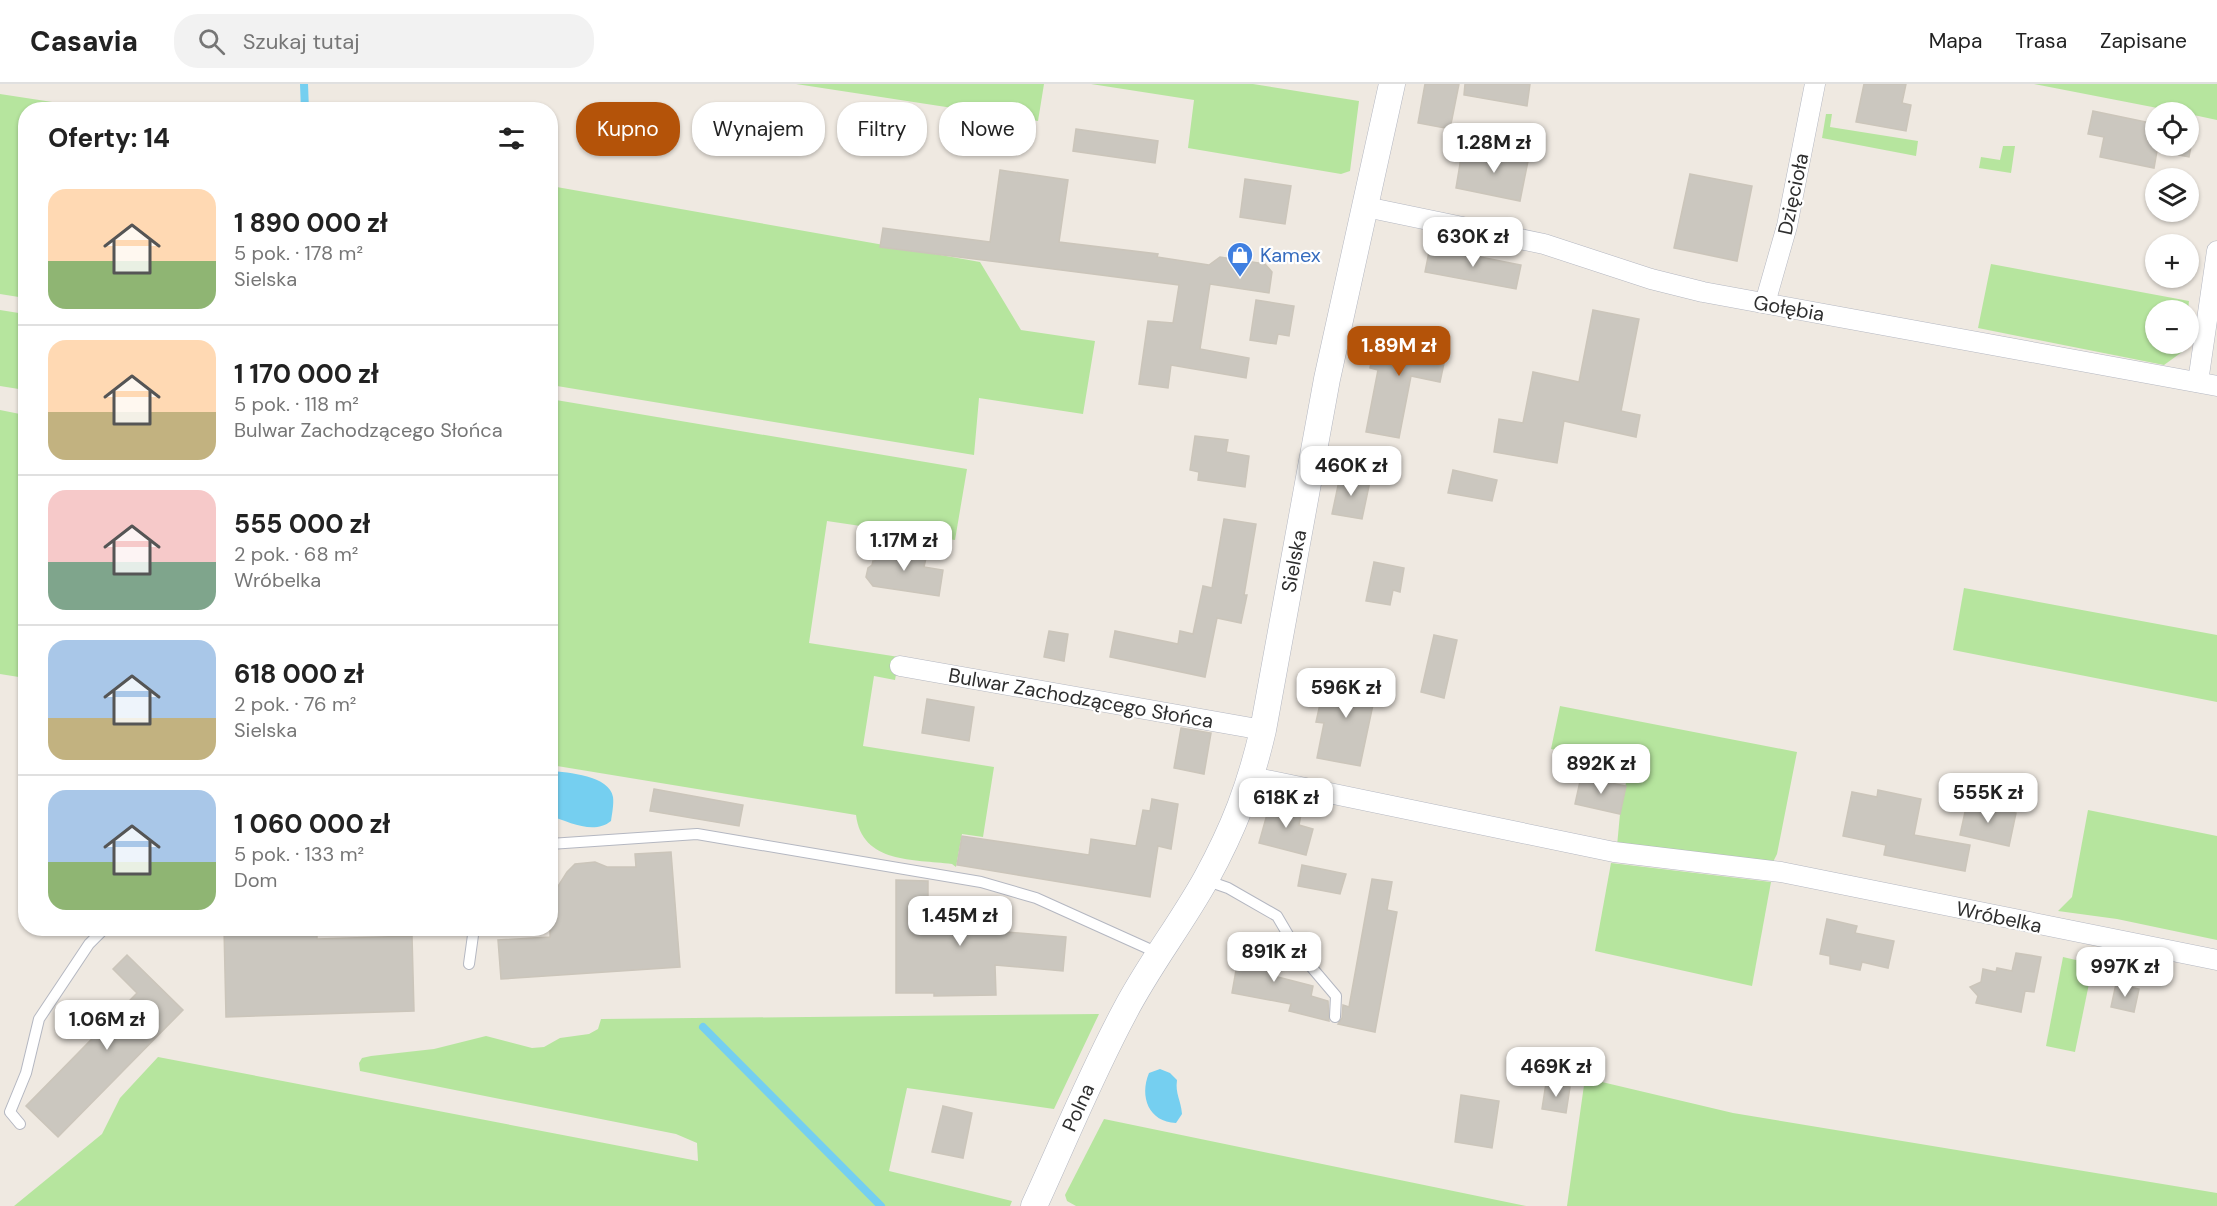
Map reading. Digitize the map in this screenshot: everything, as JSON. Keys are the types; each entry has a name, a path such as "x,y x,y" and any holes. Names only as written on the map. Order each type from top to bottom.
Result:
{"street":[{"name":"Sielska","path":"1125,1011 1158,953 1205,880 1240,810 1252,777 1263,730 1327,379 1392,84"},
{"name":"Dzięcioła","path":"1765,303 1787,226 1815,84"},
{"name":"Gołębia","path":"1366,207 1544,244 1652,279 1703,292 2208,384"},
{"path":"2208,384 2217,251"},
{"name":"Bulwar Zachodzącego Słońca","path":"900,666 1263,730"},
{"name":"Wróbelka","path":"1252,777 1614,852 1780,872 2217,960"},
{"name":"Polna","path":"1034,1206 1125,1011"}],"lane":[{"path":"558,843 698,834 981,882 1036,898 1158,953"},
{"path":"1205,880 1228,888 1277,916 1297,950 1336,996 1335,1017"},
{"path":"20,1124 10,1112 26,1073 39,1019 97,936"},
{"path":"468,964 473,936"}],"green space":[{"path":"796,84 1044,84 1038,121 1036,121 1036,102 939,102 939,106 927,104 927,102 914,102"},
{"path":"1091,84 1253,84 1359,101 1350,171 1341,174 1188,148 1194,100"},
{"path":"2034,84 2217,84 2217,120 2199,116 2199,102 2145,102 2145,106"},
{"path":"0,94 52,102 18,102 18,297 0,294"},
{"path":"1826,114 1832,114 1830,127 1918,141 1916,156 1822,138"},
{"path":"2003,146 2015,146 2011,173 1979,168 1981,157 2000,160"},
{"path":"558,187 980,262 1021,330 1095,341 1083,414 979,398 974,455 558,386"},
{"path":"1991,264 2184,300 2145,300 2145,354 2179,354 2164,365 1978,328"},
{"path":"0,310 18,313 18,389 0,386"},
{"path":"558,400 967,469 955,540 827,521 809,643 899,657 895,680 874,676 863,746 994,767 983,837 962,834 956,867 952,864 907,859 879,851 868,843 860,831 856,815 558,766"},
{"path":"0,410 18,414 18,677 0,674"},
{"path":"1964,588 2217,635 2217,702 1953,650"},
{"path":"1560,706 1797,752 1777,854 1773,862 1617,846 1620,814 1629,767 1551,749"},
{"path":"2088,810 2217,836 2217,940 2117,919 2058,911 2072,897"},
{"path":"1611,863 1771,882 1752,986 1595,951"},
{"path":"2063,957 2093,964 2075,1052 2046,1046"},
{"path":"1099,1014 1054,1109 907,1088 889,1171 1012,1201 1010,1206 14,1206 102,1134 120,1098 158,1057 698,1161 697,1143 676,1134 360,1071 359,1063 362,1058 371,1056 434,1049 486,1036 532,1048 544,1047 560,1038 589,1034 598,1029 601,1019"},
{"path":"1585,1078 1733,1113 2217,1193 2217,1206 1567,1206"},
{"path":"1104,1119 1526,1206 1076,1206 1067,1201 1065,1195"}],"water":[{"path":"558,772 587,776 596,780 610,790 613,797 611,821 597,827 573,824 558,819"},
{"path":"1160,1069 1170,1073 1177,1080 1182,1114 1176,1123 1159,1118 1153,1113 1146,1099 1146,1082 1149,1073"}],"building":[{"path":"1425,84 1459,84 1450,129 1418,123"},
{"path":"1465,84 1530,84 1527,106 1464,95"},
{"path":"1864,84 1906,84 1902,103 1911,105 1906,131 1856,122"},
{"path":"2093,111 2145,122 2145,156 2156,156 2154,168 2100,157 2104,137 2088,134"},
{"path":"1076,129 1158,141 1155,163 1073,151"},
{"path":"1492,149 1529,156 1520,201 1456,188 1462,152 1491,158"},
{"path":"1000,170 1068,180 1059,242 1158,254 1157,257 1209,265 1220,257 1265,264 1272,272 1269,293 1210,284 1200,349 1249,358 1246,378 1171,365 1168,388 1139,384 1148,321 1173,323 1179,285 880,247 883,228 990,242"},
{"path":"1690,174 1752,186 1737,261 1674,248"},
{"path":"1245,179 1291,186 1285,224 1240,217"},
{"path":"1430,247 1521,265 1516,289 1425,272"},
{"path":"1256,300 1294,306 1289,336 1278,334 1276,344 1250,340"},
{"path":"1593,310 1639,319 1621,411 1640,415 1636,437 1564,421 1557,463 1494,452 1499,419 1523,423 1533,372 1579,382"},
{"path":"1378,327 1416,334 1414,343 1447,349 1440,382 1411,376 1399,438 1366,432 1378,370 1370,368"},
{"path":"1195,436 1228,440 1226,452 1249,456 1245,487 1198,480 1199,472 1190,470"},
{"path":"1453,470 1497,480 1492,501 1448,493"},
{"path":"1340,476 1370,481 1362,519 1332,514"},
{"path":"1224,519 1256,524 1241,623 1217,618 1205,677 1110,657 1115,631 1178,644 1180,631 1193,634 1203,586 1212,588"},
{"path":"878,545 927,553 924,567 943,570 939,596 873,586 866,577 868,568 875,561"},
{"path":"1374,562 1404,568 1400,592 1393,590 1390,605 1366,601"},
{"path":"1049,631 1068,634 1064,661 1044,657"},
{"path":"1434,635 1457,640 1444,698 1421,692"},
{"path":"1335,672 1378,681 1360,766 1317,758 1324,723 1316,722 1322,695 1330,697"},
{"path":"927,699 974,707 969,741 922,733"},
{"path":"1181,728 1211,733 1204,774 1174,768"},
{"path":"1581,777 1626,786 1620,814 1575,804"},
{"path":"654,789 743,805 739,826 650,811"},
{"path":"1878,790 1921,799 1914,835 1970,845 1965,871 1884,855 1886,845 1843,836 1852,792 1877,797"},
{"path":"1152,799 1178,804 1171,849 1158,846 1150,897 957,865 962,836 1089,855 1091,839 1136,846 1143,810 1150,811"},
{"path":"1271,800 1302,809 1299,825 1313,829 1306,855 1259,843"},
{"path":"1967,803 2016,813 2009,846 1960,835"},
{"path":"671,852 680,967 501,979 498,940 558,936 558,886 575,864 595,862 607,867 636,867 635,854"},
{"path":"1302,865 1346,874 1340,894 1298,886"},
{"path":"1372,879 1392,882 1387,910 1397,912 1375,1032 1338,1024 1342,1018 1343,1005 1349,1007"},
{"path":"896,880 928,881 928,904 975,903 975,914 995,914 995,931 1066,937 1063,971 995,965 996,995 934,996 934,993 896,993"},
{"path":"1827,919 1857,926 1855,933 1894,941 1888,968 1862,962 1860,970 1830,964 1830,956 1820,954"},
{"path":"224,936 317,936 317,939 412,936 414,1011 226,1017"},
{"path":"1241,942 1279,950 1274,976 1313,986 1311,996 1328,1001 1329,1021 1289,1011 1291,1004 1232,993"},
{"path":"2016,953 2041,957 2034,992 2025,991 2021,1012 1976,1003 1978,996 1970,987 1981,982 1983,969 1996,972 1997,968 2012,971"},
{"path":"127,955 183,1010 58,1137 26,1106 137,993 113,969"},
{"path":"2116,984 2139,989 2134,1012 2111,1007"},
{"path":"1546,1083 1570,1087 1566,1113 1542,1109"},
{"path":"1461,1095 1499,1101 1492,1148 1455,1142"},
{"path":"943,1106 972,1113 963,1158 932,1152"}],"waterway":[{"path":"304,84 305,102"},
{"path":"703,1027 881,1206"}],"place":[{"name":"Kamex","path":"1240,278"}]}
